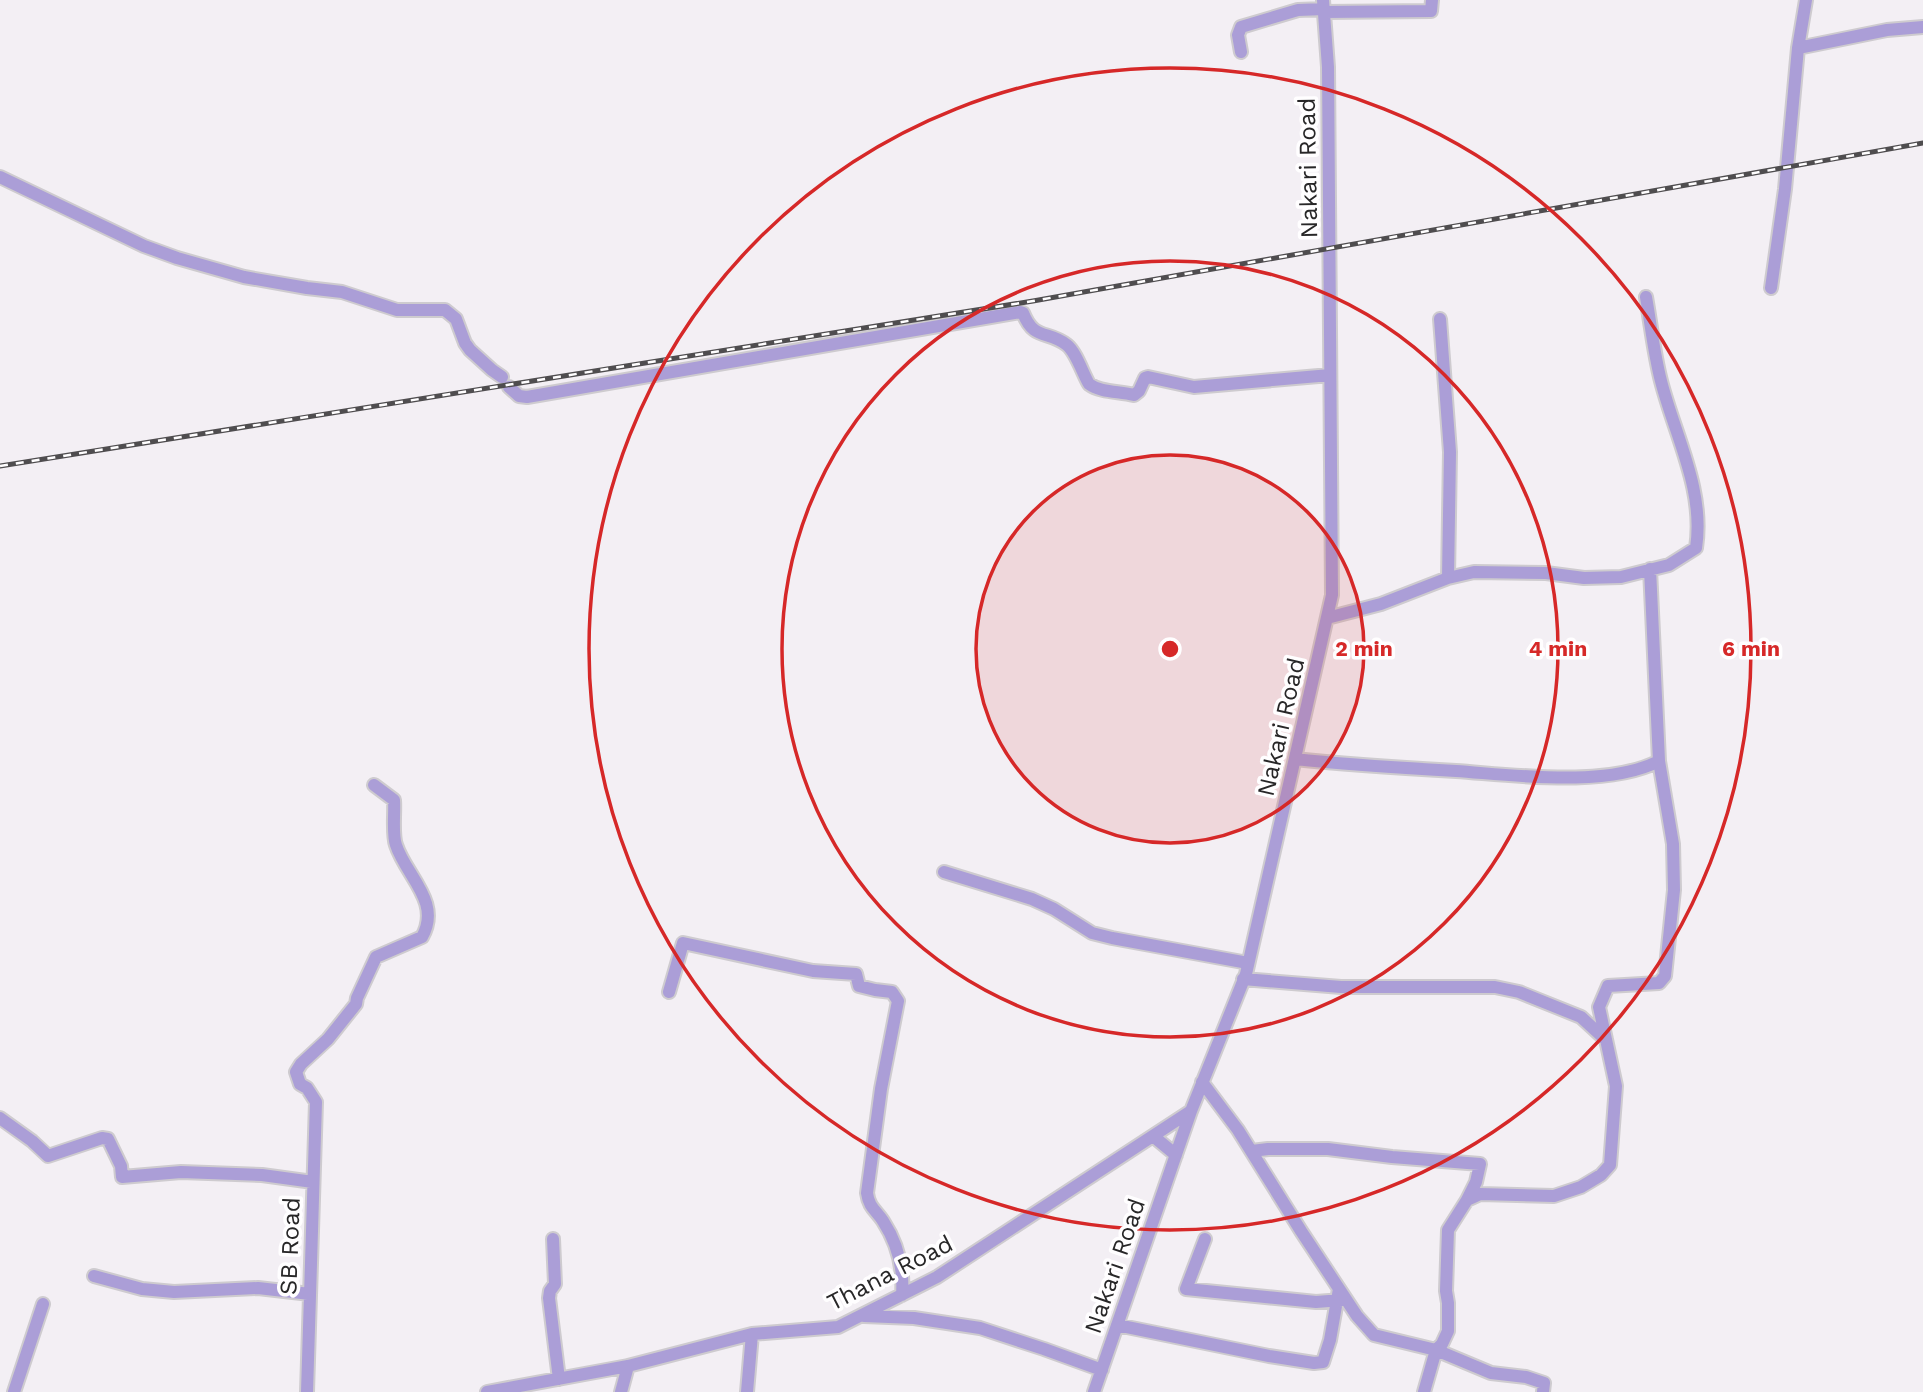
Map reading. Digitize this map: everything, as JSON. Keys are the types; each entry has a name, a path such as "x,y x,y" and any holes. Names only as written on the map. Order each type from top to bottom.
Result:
{"street":[{"path":"1241,52 1238,35 1241,27 1298,10 1324,7 1431,11 1432,0"},
{"path":"1770,288 1785,189 1798,48 1806,0"},
{"name":"Nakari Road","path":"1094,1392 1191,1111 1248,963 1332,595 1328,67 1324,7"},
{"path":"1798,48 1886,30 1923,27"},
{"path":"0,177 144,246 177,258 244,277 342,292 397,310 445,310 456,319 470,350 519,396 527,397 760,358 1020,312 1029,326 1040,334 1069,346 1093,388 1134,395 1148,377 1194,387 1330,375"},
{"path":"1327,618 1381,604 1448,578 1474,572 1546,573 1584,578 1621,576 1669,565 1696,548 1698,536 1690,470 1661,381 1646,297"},
{"path":"1440,319 1451,452 1448,578"},
{"path":"1467,1200 1480,1194 1554,1196 1581,1187 1601,1175 1610,1165 1616,1086 1599,1007 1608,986 1659,983 1665,976 1674,891 1673,844 1659,761 1650,569"},
{"path":"1295,759 1347,765 1566,778 1621,773 1645,768 1659,761"},
{"name":"SB Road","path":"307,1392 316,1102 307,1088 300,1084 296,1072 328,1039 356,1004 376,957 422,937 428,922 424,895 394,842 394,800 374,785"},
{"path":"944,872 1032,899 1054,909 1092,933 1248,963"},
{"path":"669,992 683,943 813,971 856,974 859,986 892,992 898,1001 881,1090 867,1193 868,1203 883,1221 900,1256 903,1276 901,1295"},
{"path":"1243,979 1341,987 1495,986 1519,992 1581,1017 1607,1041"},
{"path":"1202,1082 1252,1151 1340,1296 1374,1335 1436,1350 1491,1373 1526,1377 1544,1383 1543,1392"},
{"name":"Thana Road","path":"487,1392 628,1366 752,1334 838,1327 937,1277 1191,1111"},
{"path":"0,1118 48,1156 102,1138 108,1139 121,1166 122,1177 181,1172 262,1175 313,1182"},
{"path":"1153,1136 1176,1155"},
{"path":"1252,1151 1328,1149 1480,1164 1476,1182 1448,1230 1448,1331 1436,1350 1424,1392"},
{"path":"1205,1239 1186,1289 1315,1303 1340,1296"},
{"path":"553,1240 555,1284 549,1298 559,1379"},
{"path":"94,1276 142,1289 174,1292 258,1288 310,1294"},
{"path":"1118,1325 1269,1356 1323,1362 1340,1296"},
{"path":"13,1392 43,1304"},
{"path":"860,1316 914,1318 980,1328 1102,1370"},
{"path":"747,1392 752,1334"},
{"path":"621,1392 628,1366"}],"railway":[{"path":"0,466 1033,301 1923,143"}]}
